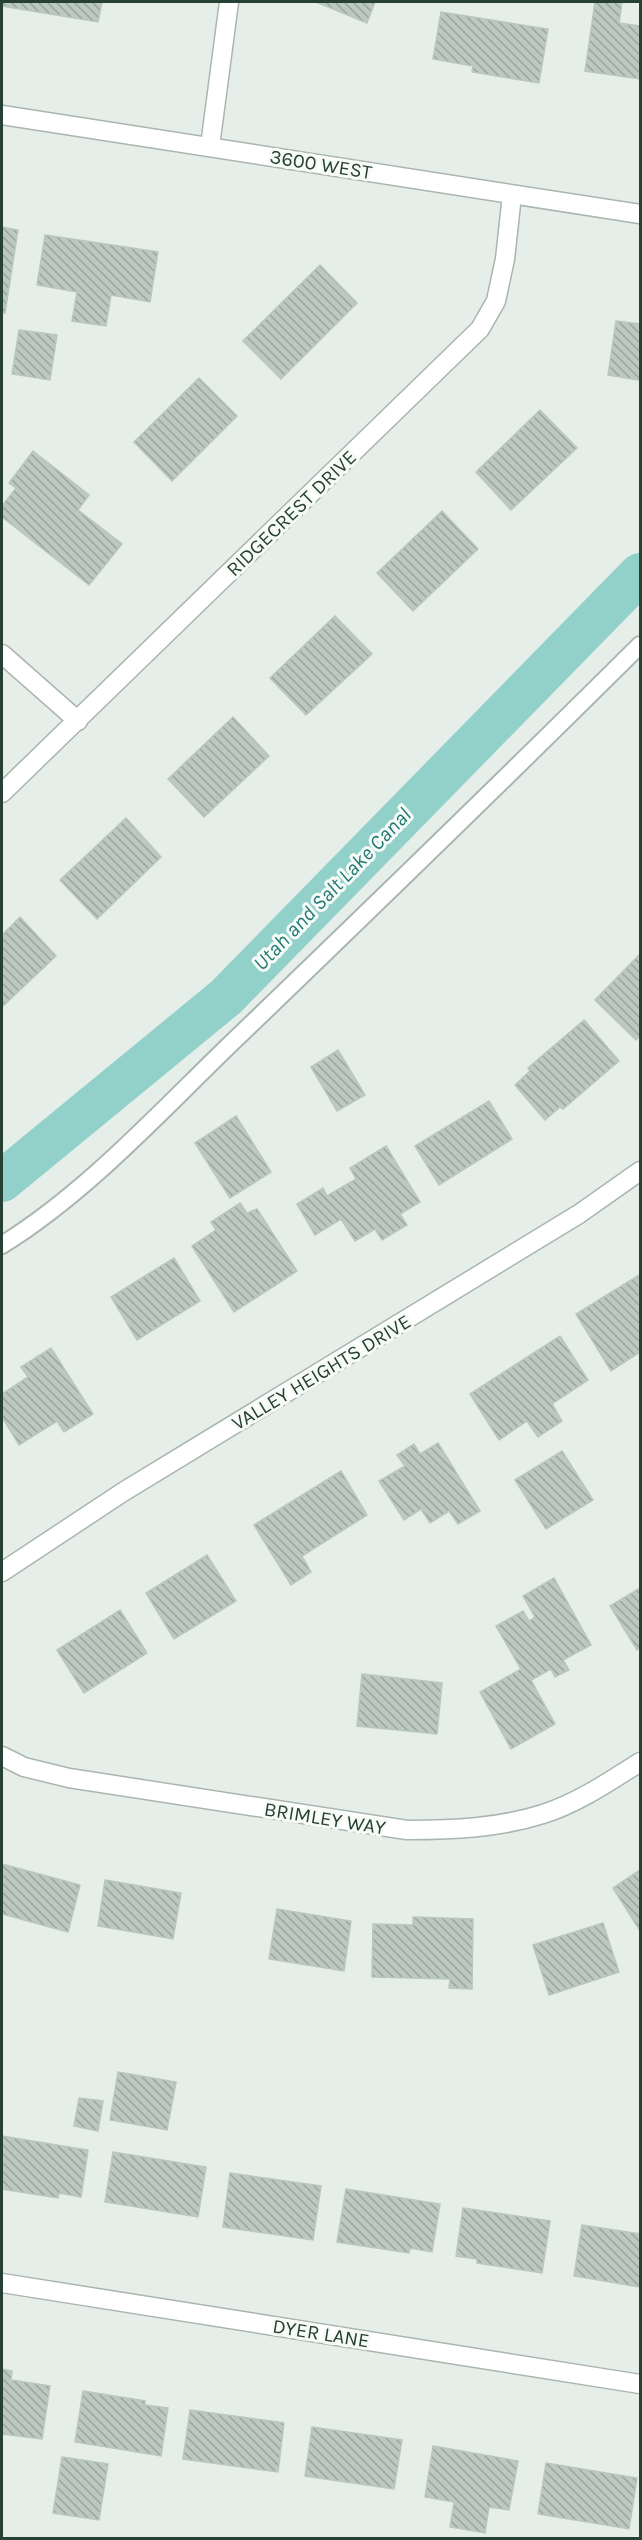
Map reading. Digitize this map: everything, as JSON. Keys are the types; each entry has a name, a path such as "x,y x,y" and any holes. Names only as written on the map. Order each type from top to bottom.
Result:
{"street":[{"path":"210,146 229,2"},
{"name":"3600 WEST","path":"2,115 640,214"},
{"name":"RIDGECREST DRIVE","path":"2,793 480,329 496,301 505,259 512,195"},
{"path":"2,654 78,721"},
{"name":"VALLEY HEIGHTS DRIVE","path":"2,1572 133,1486 579,1214 640,1171"},
{"name":"BRIMLEY WAY","path":"2,1756 24,1767 69,1778 407,1830 501,1824 544,1813 599,1788 640,1762"},
{"name":"DYER LANE","path":"2,2283 640,2384"}],"lane":[{"path":"2,1245 30,1228 111,1159 476,808 640,645"}],"building":[{"path":"2,2 102,2 98,22 2,6"},
{"path":"316,2 375,2 367,23"},
{"path":"595,2 622,2 619,23 640,26 640,79 585,71"},
{"path":"441,12 548,29 539,83 472,72 473,66 433,59"},
{"path":"2,227 18,230 5,313 2,313"},
{"path":"45,235 158,252 150,302 111,295 106,326 72,321 77,292 37,285"},
{"path":"320,265 357,303 281,379 243,341"},
{"path":"616,321 640,324 640,380 608,375"},
{"path":"19,330 57,335 50,380 12,374"},
{"path":"199,378 237,416 172,481 134,442"},
{"path":"540,410 577,448 511,510 476,472"},
{"path":"33,451 89,495 78,510 122,544 89,585 2,517 2,506 16,488 9,483"},
{"path":"442,511 478,549 413,611 377,573"},
{"path":"335,616 372,654 306,715 270,678"},
{"path":"233,717 269,756 204,817 168,779"},
{"path":"126,818 161,857 97,919 60,880"},
{"path":"20,917 56,956 2,1007 2,935"},
{"path":"640,954 640,1036 636,1040 595,1000"},
{"path":"584,1020 619,1061 563,1109 560,1107 545,1120 515,1085 530,1071 528,1068"},
{"path":"338,1050 365,1095 337,1111 311,1067"},
{"path":"489,1101 512,1139 439,1185 415,1146"},
{"path":"236,1116 271,1172 230,1198 195,1143"},
{"path":"386,1146 420,1202 400,1214 407,1225 382,1240 375,1229 355,1241 341,1219 315,1235 297,1204 323,1188 327,1196 356,1179 350,1168"},
{"path":"240,1203 247,1213 257,1209 297,1271 234,1312 192,1246 216,1230 211,1222"},
{"path":"174,1258 200,1301 137,1340 111,1297"},
{"path":"639,1275 640,1352 611,1371 576,1314"},
{"path":"560,1336 588,1380 552,1404 562,1421 538,1437 527,1421 499,1440 470,1394"},
{"path":"51,1348 93,1414 64,1432 57,1421 19,1445 2,1417 2,1394 28,1377 21,1367"},
{"path":"438,1443 480,1511 458,1524 449,1511 430,1523 421,1509 404,1520 379,1481 405,1466 397,1455 414,1444 420,1454"},
{"path":"562,1451 593,1500 546,1529 515,1480"},
{"path":"341,1471 367,1515 302,1556 311,1572 291,1585 254,1525"},
{"path":"207,1555 236,1601 174,1639 146,1593"},
{"path":"554,1578 591,1645 563,1660 569,1670 555,1677 551,1669 531,1680 555,1724 511,1749 480,1692 521,1669 496,1626 523,1611 529,1621 535,1617 523,1596"},
{"path":"640,1588 640,1648 637,1650 610,1606"},
{"path":"120,1610 147,1653 84,1693 57,1650"},
{"path":"362,1674 442,1683 437,1734 357,1726"},
{"path":"2,1864 80,1885 68,1932 2,1914"},
{"path":"640,1870 640,1931 613,1888"},
{"path":"105,1880 181,1893 173,1939 98,1926"},
{"path":"277,1909 351,1921 344,1971 269,1959"},
{"path":"413,1917 473,1919 472,1989 449,1988 450,1979 372,1977 373,1924 413,1925"},
{"path":"603,1923 619,1972 549,1995 533,1945"},
{"path":"118,2072 176,2082 167,2130 110,2120"},
{"path":"79,2098 103,2101 98,2131 74,2126"},
{"path":"2,2136 88,2150 81,2197 59,2193 58,2198 2,2189"},
{"path":"113,2152 206,2167 198,2217 105,2202"},
{"path":"230,2173 321,2186 313,2240 223,2227"},
{"path":"346,2189 440,2204 432,2252 410,2248 409,2253 337,2242"},
{"path":"463,2208 550,2221 542,2273 477,2263 477,2259 456,2256"},
{"path":"582,2225 640,2234 640,2287 574,2276"},
{"path":"2,2369 12,2371 11,2380 50,2386 42,2439 2,2434"},
{"path":"83,2391 145,2401 145,2405 168,2408 161,2456 75,2442"},
{"path":"190,2410 284,2423 278,2472 183,2459"},
{"path":"312,2427 402,2440 394,2489 305,2476"},
{"path":"433,2446 518,2461 509,2510 489,2507 485,2533 450,2527 454,2502 425,2497"},
{"path":"62,2457 108,2464 99,2520 53,2513"},
{"path":"546,2463 637,2478 629,2529 538,2514"}],"waterway":[{"name":"Utah and Salt Lake Canal","path":"2,1181 226,997 640,574"}]}
